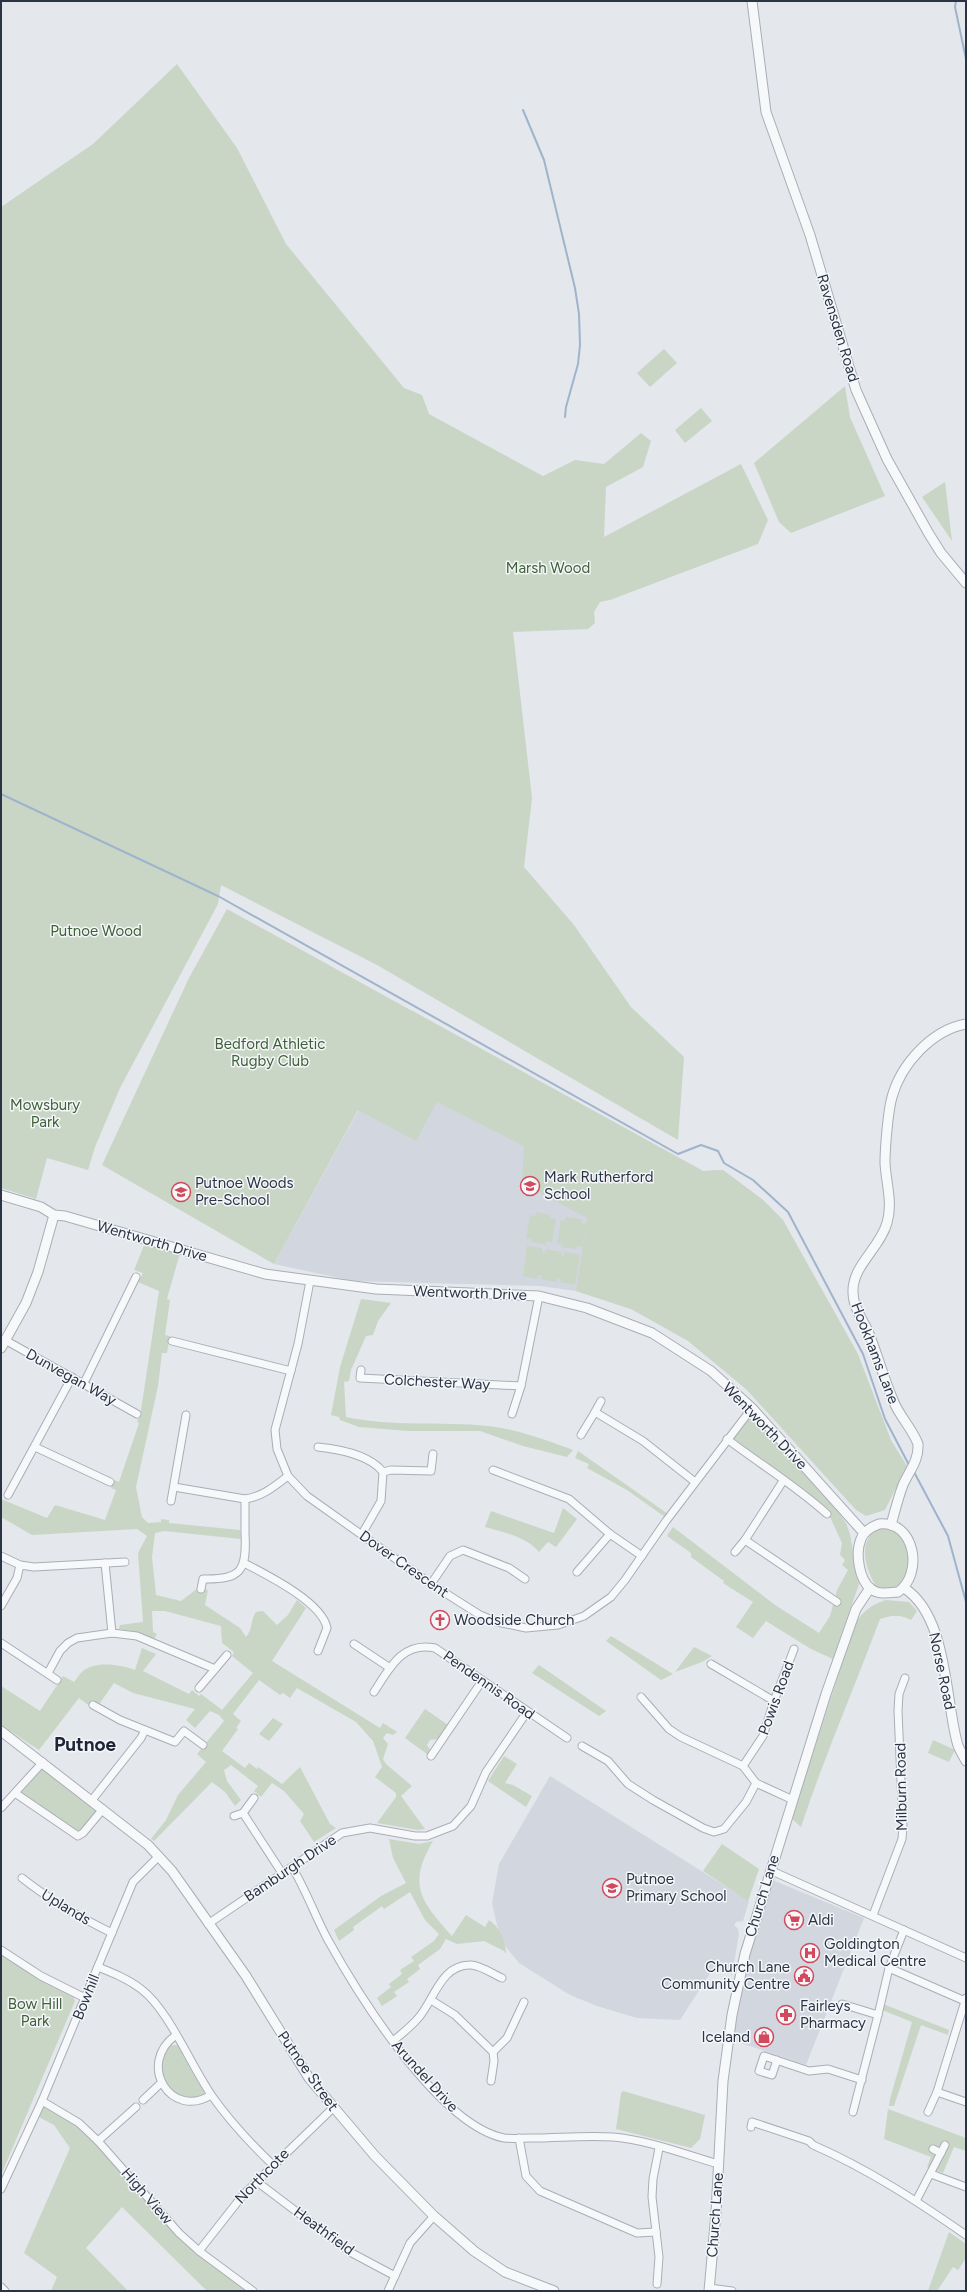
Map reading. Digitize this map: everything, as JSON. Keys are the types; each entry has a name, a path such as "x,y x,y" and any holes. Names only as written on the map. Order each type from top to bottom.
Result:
{"street":[{"name":"Ravensden Road","path":"752,1 766,112 810,235 856,390 887,459 925,527 941,553 966,583"},
{"name":"Hookhams Lane","path":"891,1525 904,1483 915,1464 918,1444 893,1400 867,1329 854,1303 853,1292 859,1269 875,1247 887,1222 890,1205 885,1162 891,1097 905,1069 931,1040 955,1026 966,1024"},
{"name":"Wentworth Drive","path":"1,1195 41,1207 54,1215 65,1216 138,1236 265,1274 310,1281 401,1291 539,1296 587,1308 652,1333 711,1371 752,1408 864,1533"},
{"path":"3,1344 26,1302 38,1272 54,1215"},
{"path":"84,1383 136,1277"},
{"name":"Dover Crescent","path":"310,1281 303,1322 275,1430 277,1449 288,1476 307,1496 431,1584 480,1615 497,1622 526,1628 543,1627 573,1620 593,1610 611,1596 642,1556 666,1520 752,1408"},
{"path":"512,1414 521,1386 539,1296"},
{"path":"172,1341 291,1371"},
{"name":"Dunvegan Way","path":"3,1344 84,1383 137,1414"},
{"name":"Colchester Way","path":"361,1370 360,1378 521,1386"},
{"path":"8,1495 72,1377"},
{"path":"582,1435 601,1401"},
{"path":"595,1412 643,1440 695,1482"},
{"path":"171,1501 186,1415"},
{"name":"Wentworth Drive","path":"727,1439 783,1481 805,1494 827,1514"},
{"path":"35,1447 110,1482"},
{"path":"318,1447 334,1448 373,1462 383,1472 381,1501 362,1534"},
{"path":"383,1472 391,1470 431,1471 433,1454"},
{"path":"493,1470 569,1499 610,1534 642,1556"},
{"path":"174,1487 245,1499 261,1495 288,1476"},
{"path":"736,1552 783,1481"},
{"path":"201,1589 199,1578 220,1579 230,1577 244,1563 246,1551 245,1499"},
{"path":"879,1524 891,1525 905,1533 909,1542 913,1562 912,1575 904,1588 898,1592 888,1594 870,1588 862,1577 858,1547 864,1533 879,1524"},
{"path":"577,1572 610,1534"},
{"path":"745,1540 837,1602"},
{"path":"431,1584 450,1556 463,1550 509,1568 525,1579"},
{"path":"1,1556 20,1565 51,1567 125,1562"},
{"path":"105,1563 112,1633"},
{"path":"244,1563 268,1575 302,1597 322,1614 327,1628 321,1654 310,1652"},
{"path":"1,1606 17,1578 20,1565"},
{"name":"Church Lane","path":"709,2289 718,2164 720,2111 732,2015 751,1930 767,1880 772,1872 773,1861 826,1694 853,1616 870,1588"},
{"name":"Norse Road","path":"904,1588 917,1598 937,1637 957,1743 966,1761"},
{"path":"48,1673 60,1651 68,1643 78,1638 112,1633 143,1638 215,1669"},
{"path":"1,1643 57,1680"},
{"path":"354,1644 390,1668"},
{"name":"Pendennis Road","path":"374,1692 396,1659 405,1651 416,1647 427,1646 441,1652 567,1738"},
{"name":"Powis Road","path":"743,1766 763,1736 774,1700 794,1649"},
{"path":"199,1688 227,1655"},
{"path":"711,1664 774,1700"},
{"name":"Milburn Road","path":"873,1915 902,1839 904,1828 898,1711 899,1694 905,1678"},
{"path":"431,1756 482,1680"},
{"path":"641,1697 669,1729 680,1737 743,1766 756,1783 793,1800"},
{"path":"93,1705 120,1720 175,1742 184,1731 203,1745"},
{"name":"Bamburgh Drive","path":"208,1924 336,1836 348,1831 370,1828 415,1836 428,1836 453,1826 468,1810 486,1772 527,1712"},
{"path":"92,1800 141,1738 145,1730"},
{"name":"Putnoe Street","path":"1,1731 148,1844 159,1856 172,1871 246,1976 309,2078 375,2156 434,2216 489,2262 505,2272 554,2291"},
{"path":"582,1746 608,1761 628,1784 703,1828 714,1832 724,1830 746,1802 756,1783"},
{"path":"1,1808 43,1762"},
{"path":"15,1793 78,1836 83,1833 102,1809"},
{"path":"234,1816 243,1813 254,1798"},
{"path":"243,1813 282,1873"},
{"name":"Bowhill","path":"1,2189 42,2101 133,1882 159,1856"},
{"name":"Arundel Drive","path":"292,1867 328,1939 369,2008 393,2041 442,2099 472,2125 492,2135 505,2138 613,2137 718,2164"},
{"path":"772,1872 873,1915 966,1958"},
{"name":"Uplands","path":"22,1878 47,1898 78,1917 112,1933"},
{"path":"853,2112 889,1968 904,1930"},
{"path":"1,1950 40,1976 85,1998"},
{"path":"393,2041 406,2030 431,2000 447,1974 463,1965 473,1965 502,1978"},
{"path":"98,1967 114,1973 142,1990 157,2005 211,2095 237,2128 272,2164"},
{"path":"889,1968 965,2004 937,2092 928,2112"},
{"path":"431,2000 454,2015 493,2052 494,2061 491,2081"},
{"path":"493,2052 507,2038 524,2002"},
{"path":"842,2004 878,2015"},
{"path":"176,2035 166,2042 160,2053 157,2064 161,2083 170,2093 189,2102 202,2101 211,2095"},
{"path":"777,2060 809,2070 828,2069 862,2080"},
{"path":"143,2100 161,2083"},
{"path":"937,2092 966,2102"},
{"name":"High View","path":"42,2101 79,2123 98,2141 179,2233 198,2251 254,2291"},
{"path":"98,2141 136,2106"},
{"name":"Northcote","path":"198,2251 272,2164 333,2108"},
{"path":"751,2127 752,2122 809,2141 813,2145 852,2162 916,2200 966,2235"},
{"path":"519,2138 522,2165 526,2176 540,2191 637,2233 656,2232"},
{"path":"916,2200 945,2145"},
{"path":"657,2284 659,2257 652,2197 653,2179 659,2148"},
{"path":"933,2149 941,2153"},
{"path":"931,2174 966,2187"},
{"name":"Heathfield","path":"256,2181 350,2252 395,2276"},
{"path":"388,2291 410,2243 434,2216"},
{"path":"1,2287 5,2291"},
{"path":"709,2289 732,2291"}],"shaded area":[{"name":"Mark Rutherford School","path":"413,1011 703,1171 723,1170 763,1200 783,1220 746,1389 688,1340 631,1309 576,1291 540,1286 353,1281 274,1264"},
{"name":"Putnoe Primary School","path":"550,1776 749,1901 743,1921 736,1922 734,1925 738,1929 739,1934 732,1975 714,1967 680,2020 637,2018 597,2006 570,1995 519,1963 506,1947 497,1925 492,1903 499,1864"},
{"path":"770,1879 864,1918 806,2065 732,2040 748,1956"}],"green space":[{"path":"177,64 237,148 286,244 404,388 422,395 429,414 543,476 575,460 604,464 641,433 651,441 643,467 606,487 604,537 741,464 768,520 758,544 610,600 600,602 594,612 595,623 588,629 513,632 532,798 524,867 574,925 631,1007 684,1057 678,1140 377,965 221,885 218,904 120,1088 95,1147 88,1170 47,1158 36,1199 1,1188 1,207 93,144"},
{"path":"664,349 677,363 650,387 637,373"},
{"path":"845,386 850,417 885,496 791,533 779,522 754,463"},
{"path":"701,408 712,421 685,443 675,430"},
{"path":"945,482 952,541 922,497"},
{"name":"Bedford Athletic Rugby Club","path":"227,909 703,1171 723,1170 763,1200 783,1220 858,1354 891,1440 907,1466 885,1510 866,1516 856,1510 746,1389 688,1341 631,1309 576,1291 587,1218 522,1183 524,1146 437,1102 416,1141 358,1110 274,1264 102,1165 189,978"},
{"path":"536,1212 550,1215 550,1218 556,1219 552,1242 546,1241 546,1245 531,1242 531,1239 526,1238 530,1215 535,1216"},
{"path":"566,1217 581,1219 581,1223 586,1224 582,1247 577,1246 576,1249 561,1247 562,1244 557,1243 561,1220 565,1221"},
{"path":"145,1243 180,1253 167,1299 170,1300 165,1335 170,1336 167,1353 162,1353 158,1386 136,1487 142,1517 148,1523 161,1522 161,1519 169,1520 169,1523 240,1530 241,1539 164,1531 155,1533 152,1557 156,1595 181,1601 198,1588 208,1590 205,1605 240,1628 246,1637 250,1631 256,1612 263,1611 277,1625 288,1615 297,1600 306,1608 272,1661 380,1728 383,1723 397,1732 393,1735 387,1733 383,1738 388,1744 383,1759 386,1764 412,1786 401,1796 425,1829 418,1830 377,1823 396,1797 396,1793 375,1777 382,1767 373,1741 356,1722 297,1688 290,1698 283,1693 280,1695 259,1680 233,1714 241,1721 236,1728 238,1729 222,1751 245,1768 249,1763 257,1769 258,1767 282,1784 300,1767 330,1824 336,1828 314,1842 300,1821 304,1814 284,1791 272,1783 261,1797 254,1791 258,1786 231,1765 224,1770 227,1781 241,1800 235,1806 225,1792 212,1782 154,1841 151,1839 166,1820 178,1795 206,1762 197,1754 224,1721 219,1715 210,1711 195,1728 186,1720 195,1709 133,1693 114,1683 95,1710 79,1698 39,1750 1,1725 1,1686 40,1711 63,1676 74,1682 87,1668 101,1665 116,1665 135,1670 142,1648 156,1654 143,1671 189,1694 192,1690 199,1696 201,1694 222,1710 253,1673 232,1656 234,1652 222,1643 221,1626 165,1611 152,1611 153,1632 157,1634 154,1639 137,1632 119,1629 120,1625 143,1622 138,1553 147,1536 137,1529 32,1535 1,1517 1,1499 47,1518 55,1505 105,1520 116,1490 111,1488 114,1480 119,1482 139,1423 137,1422 141,1410 159,1291 138,1282 143,1273 134,1270"},
{"path":"527,1246 542,1248 542,1252 545,1253 546,1249 561,1252 561,1255 564,1256 565,1252 580,1255 575,1285 560,1282 561,1279 557,1279 556,1282 541,1279 542,1276 538,1275 537,1279 523,1276"},
{"path":"361,1299 391,1303 378,1321 373,1335 366,1336 351,1370 349,1381 344,1382 346,1417 381,1422 499,1427 531,1435 573,1450 567,1457 523,1446 480,1431 408,1431 359,1427 340,1420 339,1417 331,1415 340,1367"},
{"path":"750,1418 815,1482 846,1523 850,1534 859,1584 833,1659 811,1649 766,1621 753,1638 736,1627 753,1602 723,1583 724,1581 691,1557 691,1553 667,1536 673,1527 775,1605 819,1633 830,1616 837,1590 848,1570 842,1565 845,1560 840,1555 842,1543 830,1517 830,1510 733,1438"},
{"path":"578,1451 668,1514 665,1517 627,1490 587,1468 589,1464 575,1458"},
{"path":"563,1508 577,1519 556,1547 548,1542 539,1552 521,1539 507,1533 485,1527 491,1511 554,1533"},
{"path":"881,1529 890,1529 898,1533 902,1538 910,1558 910,1572 908,1577 896,1588 883,1588 876,1586 866,1563 865,1554 868,1539 873,1533"},
{"path":"886,1600 909,1602 917,1611 911,1620 896,1616 880,1619 819,1775 801,1827 792,1819 854,1626 867,1610 875,1604"},
{"path":"611,1636 673,1674 661,1680 606,1641"},
{"path":"694,1647 712,1656 702,1662 675,1672"},
{"path":"539,1665 606,1711 599,1716 532,1673"},
{"path":"425,1709 448,1725 438,1739 430,1740 427,1745 430,1750 427,1754 405,1738"},
{"path":"273,1718 283,1724 269,1741 259,1734"},
{"path":"933,1740 955,1750 949,1762 928,1753"},
{"path":"504,1756 517,1764 505,1783 513,1785 532,1796 526,1807 488,1781"},
{"path":"43,1768 97,1811 82,1831 75,1832 21,1793"},
{"path":"389,1839 419,1844 433,1841 425,1856 419,1881 421,1892 432,1913 452,1936 466,1915 485,1927 489,1920 496,1926 502,1935 506,1954 504,1951 484,1941 457,1944 446,1939 440,1949 418,1965 420,1969 407,1979 409,1982 394,1992 397,1996 382,2006 377,1998 391,1987 389,1984 402,1974 400,1970 414,1961 411,1957 434,1941 439,1934 425,1920 410,1892 384,1909 382,1906 353,1927 354,1930 339,1941 334,1930 381,1896 406,1883 393,1858"},
{"path":"722,1844 759,1869 748,1901 703,1871"},
{"name":"Bow Hill Park","path":"1,1954 72,1994 75,2001 1,2175"},
{"path":"883,2004 949,2030 948,2035 921,2025 894,2106 889,2106 890,2099 912,2022 882,2010"},
{"path":"168,2045 177,2045 182,2049 204,2088 204,2094 200,2099 181,2097 168,2088 162,2075 162,2067"},
{"path":"623,2091 705,2115 700,2139 691,2148 616,2129 621,2093"},
{"path":"43,2106 72,2122 99,2148 148,2204 194,2251 246,2291 207,2291 122,2207 86,2248 128,2291 51,2291 57,2277 24,2253 70,2148 54,2125 37,2116"},
{"path":"888,2109 966,2138 966,2151 954,2147 943,2173 927,2167 931,2157 884,2139"},
{"path":"949,2232 966,2244 966,2258 958,2270 953,2267 937,2291 928,2291"}],"waterway":[{"path":"956,1 955,7 966,59"},
{"path":"523,110 544,160 575,288 579,314 580,345 578,364 566,407 565,417"},
{"path":"1,794 218,896 678,1154 701,1145 718,1151 724,1163 753,1180 788,1212 863,1354 885,1419 909,1465"},
{"path":"914,1472 948,1536 966,1602"}],"place":[{"name":"Mark Rutherford School","path":"530,1186"},
{"name":"Putnoe Woods Pre-School","path":"181,1192"},
{"name":"Woodside Church","path":"440,1620"},
{"name":"Putnoe Primary School","path":"612,1888"},
{"name":"Aldi","path":"794,1920"},
{"name":"Goldington Medical Centre","path":"810,1953"},
{"name":"Church Lane Community Centre","path":"804,1976"},
{"name":"Fairleys Pharmacy","path":"786,2015"},
{"name":"Iceland","path":"764,2037"}],"district":[{"name":"Putnoe","path":"85,1744"}],"park label":[{"name":"Marsh Wood","path":"548,568"},
{"name":"Putnoe Wood","path":"96,931"},
{"name":"Mowsbury Park","path":"45,1114"}]}
